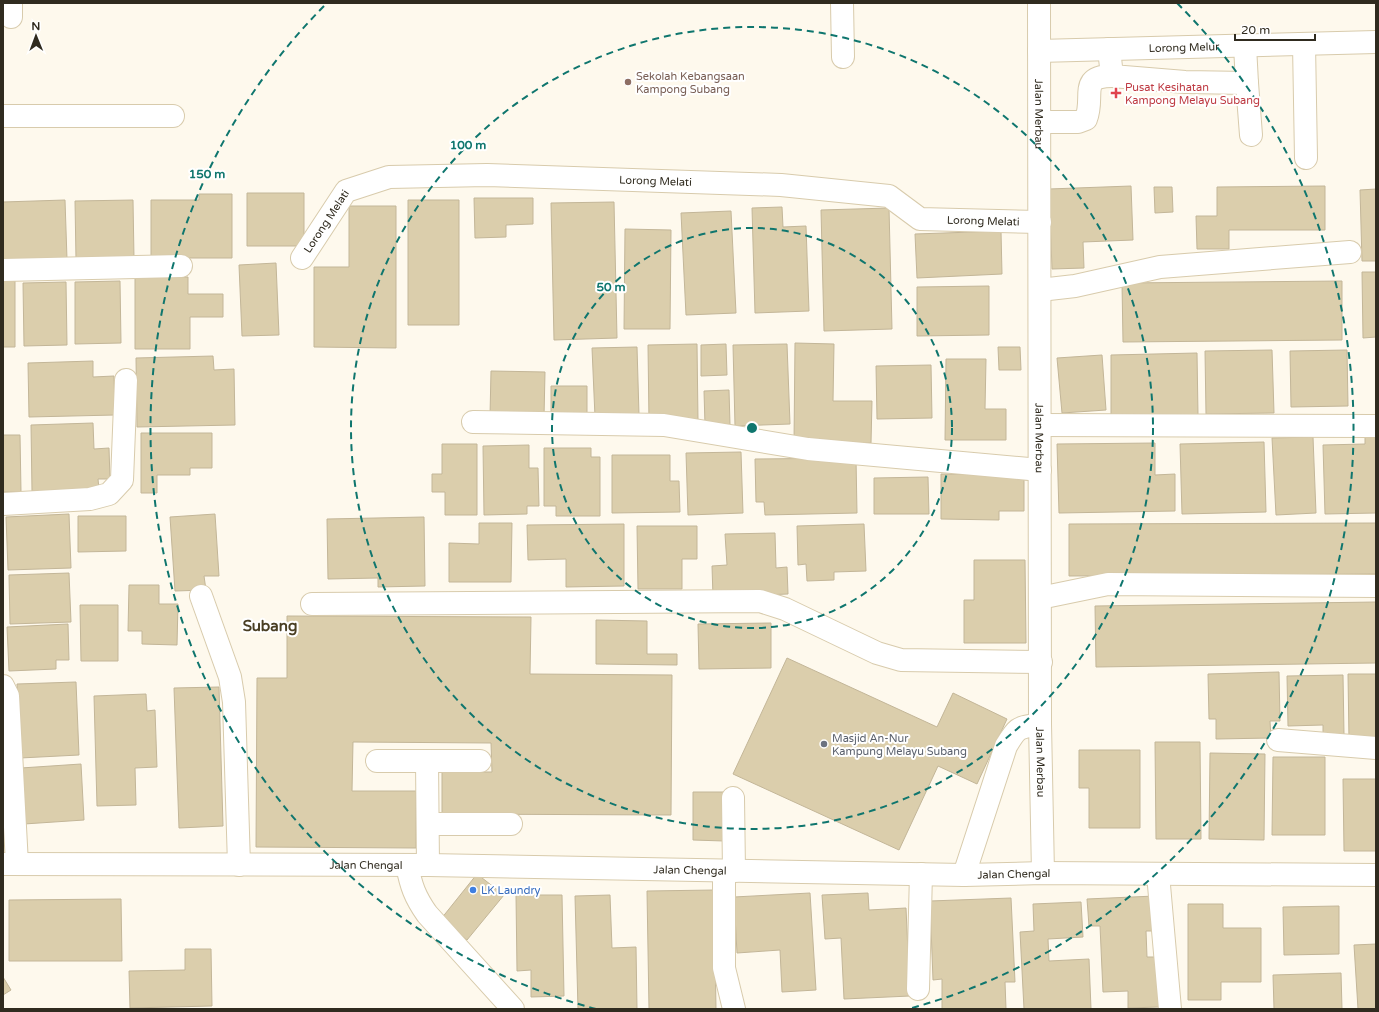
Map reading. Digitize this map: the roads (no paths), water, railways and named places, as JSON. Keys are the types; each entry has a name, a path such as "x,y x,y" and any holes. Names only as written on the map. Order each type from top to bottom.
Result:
{"street":[{"path":"842,3 843,57"},
{"name":"Jalan Merbau","path":"1039,3 1040,724 1044,873"},
{"name":"Lorong Melur","path":"1039,51 1376,42"},
{"path":"1304,44 1306,158"},
{"path":"1245,46 1251,135"},
{"path":"1109,49 1112,76"},
{"path":"1040,122 1078,122 1086,119 1089,110 1090,88 1093,80 1101,76 1191,82 1247,83"},
{"path":"3,116 173,116"},
{"name":"Lorong Melati","path":"302,258 346,191 389,177 487,175 781,186 889,196 920,218 1040,222"},
{"path":"1040,290 1075,286 1160,267 1350,252"},
{"path":"3,270 181,266"},
{"path":"3,504 90,499 109,494 122,480 126,380"},
{"path":"473,422 664,425 808,449 1040,470"},
{"path":"1040,425 1376,426"},
{"path":"1040,598 1108,584 1376,586"},
{"path":"201,596 230,677 234,702 239,865"},
{"path":"312,604 760,601 785,609 878,653 901,660 1041,662"},
{"path":"3,686 8,696 10,864"},
{"path":"964,874 1006,746 1014,732 1020,728 1040,724"},
{"path":"1278,740 1376,748"},
{"path":"377,761 480,761"},
{"path":"427,761 428,824 418,865 411,885 418,901 427,914 513,1009"},
{"path":"733,798 724,968 734,1009"},
{"path":"428,824 511,824"},
{"name":"Jalan Chengal","path":"10,864 418,865 921,874 1044,873 1376,875"},
{"path":"918,989 921,874"},
{"path":"1158,874 1170,1009"}],"place":[{"name":"Sekolah Kebangsaan Kampong Subang","path":"628,82"},
{"name":"Pusat Kesihatan Kampong Melayu Subang","path":"1116,93"},
{"name":"Masjid An-Nur Kampung Melayu Subang","path":"824,744"},
{"name":"LK Laundry","path":"473,890"}],"district":[{"name":"Subang","path":"270,626"}]}
